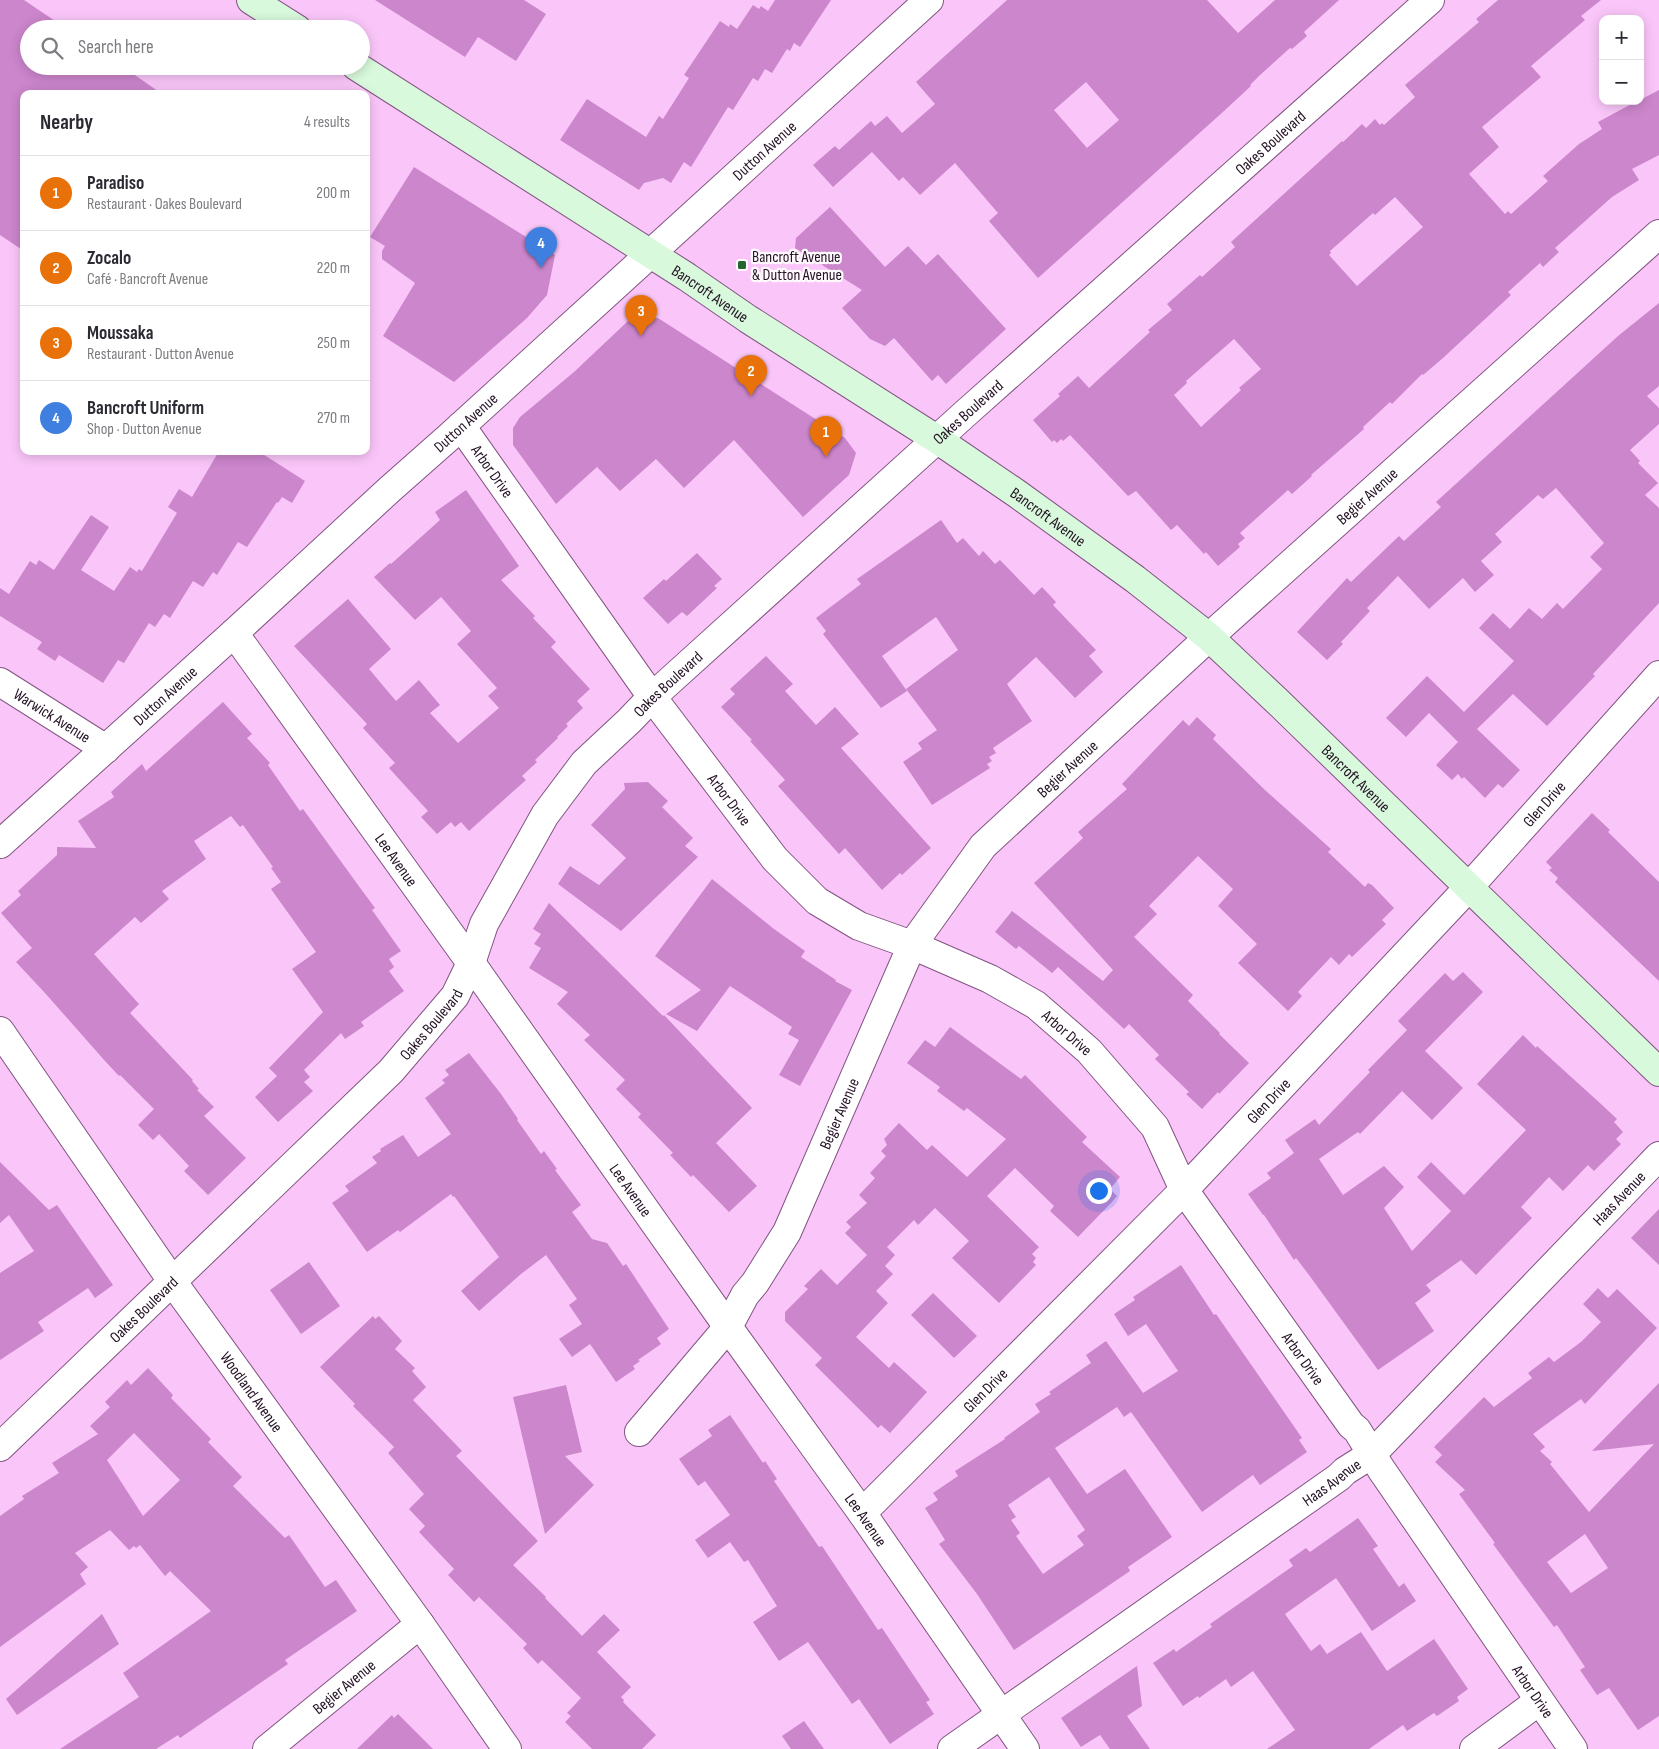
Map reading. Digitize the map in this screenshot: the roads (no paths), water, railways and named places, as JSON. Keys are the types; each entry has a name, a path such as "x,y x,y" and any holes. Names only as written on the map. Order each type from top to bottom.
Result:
{"main road":[{"path":"251,0 283,20"},
{"name":"Bancroft Avenue","path":"370,75 650,253 748,319 938,440 1127,573 1209,637 1659,1072"}],"street":[{"name":"Dutton Avenue","path":"0,844 929,0"},
{"name":"Oakes Boulevard","path":"0,1447 391,1071 456,996 471,963 484,924 545,815 584,763 629,721 652,696 1430,0"},
{"name":"Begier Avenue","path":"639,1432 728,1327 745,1295 755,1283 787,1232 912,945 983,846 1209,637 1659,234"},
{"name":"Arbor Drive","path":"461,426 652,696 775,859 817,901 859,926 912,945 990,979 1036,1005 1089,1051 1155,1127 1184,1190 1372,1454 1573,1749"},
{"name":"Lee Avenue","path":"234,633 862,1513 1026,1749"},
{"name":"Glen Drive","path":"862,1513 1184,1190 1469,887 1659,675"},
{"name":"Warwick Avenue","path":"0,682 106,749"},
{"name":"Woodland Avenue","path":"0,1031 172,1281 420,1624 507,1749"},
{"name":"Haas Avenue","path":"952,1749 1345,1471 1372,1454 1659,1156"},
{"name":"Begier Avenue","path":"267,1749 420,1624"},
{"path":"1474,1749 1539,1701"}],"place":[{"name":"Bancroft Avenue & Dutton Avenue","path":"742,265"},
{"name":"Bancroft Uniform","path":"541,268"},
{"name":"Moussaka","path":"641,336"},
{"name":"Zocalo","path":"751,396"},
{"name":"Paradiso","path":"826,457"}]}
